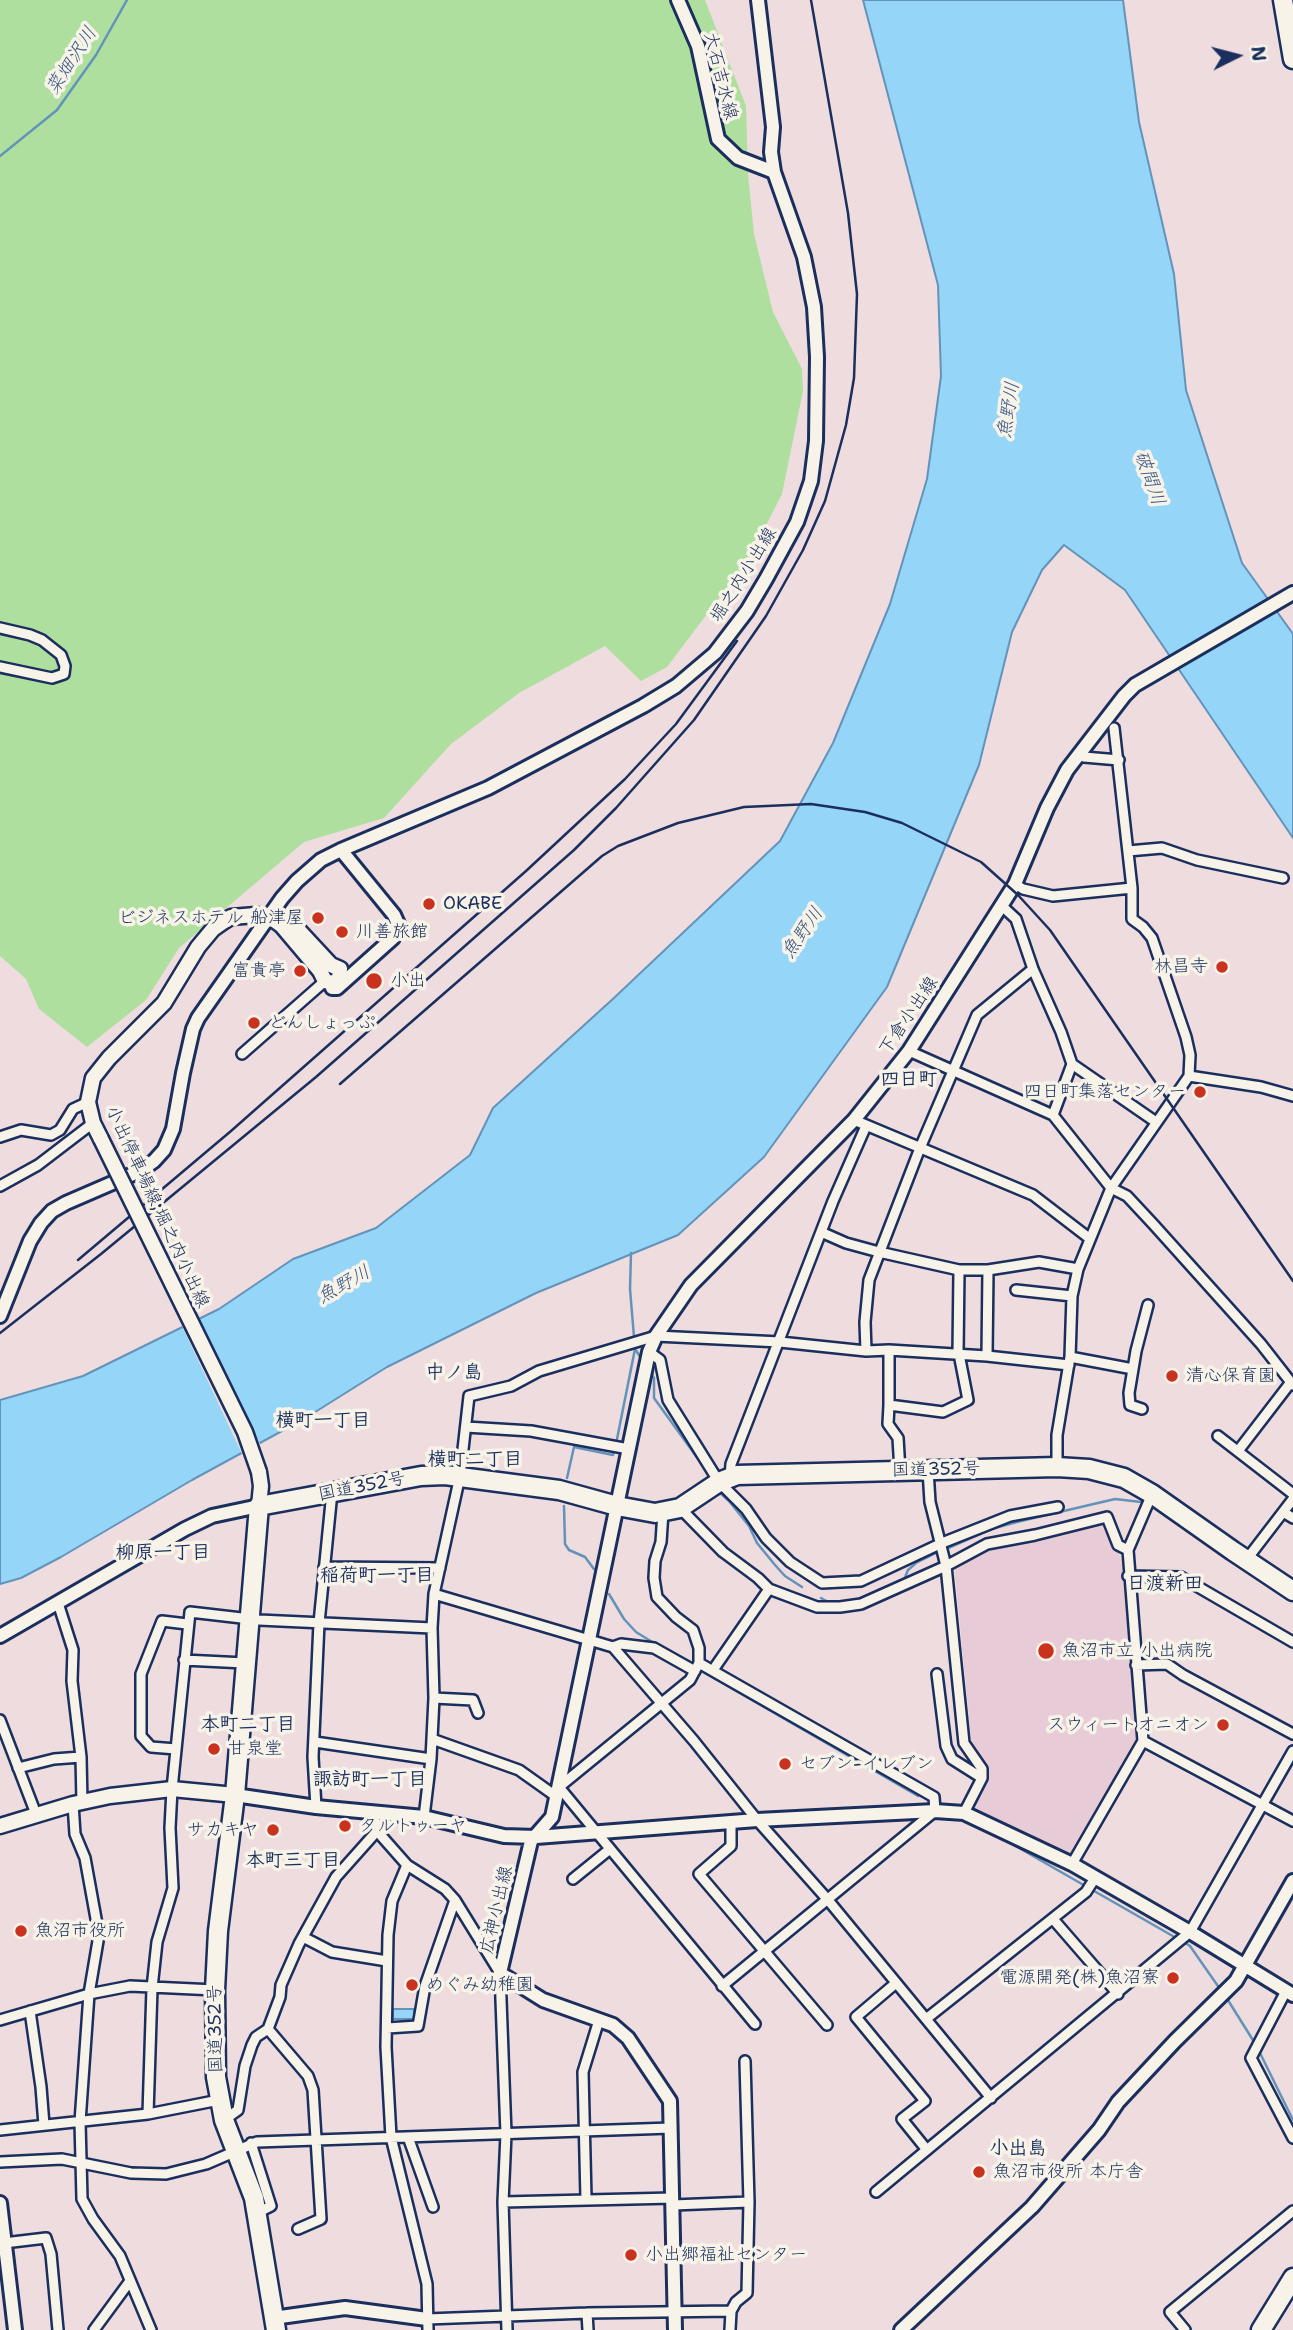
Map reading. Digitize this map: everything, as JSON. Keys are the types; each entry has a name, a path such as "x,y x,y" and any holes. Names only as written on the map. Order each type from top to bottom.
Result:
{"highway":[{"path":"1283,0 1293,59"},
{"name":"国道352号","path":"275,2324 244,2147 224,2120 216,2077 215,1990 218,1931 235,1795 259,1506 421,1476 460,1476 559,1490 646,1512 671,1510 724,1480 780,1473 1089,1469 1124,1478 1153,1494 1293,1591"},
{"path":"1261,2330 1293,2278"}],"main road":[{"name":"大石吉水線","path":"678,0 698,46 718,139 738,158 774,172"},
{"name":"堀之内小出線","path":"1,1313 30,1241 52,1211 140,1171 164,1150 173,1129 183,1073 198,1018 297,881 321,860 488,788 643,706 698,669 715,653 747,611 797,522 811,481 816,441 817,357 814,307 804,257 774,172 771,152 773,127 758,0"},
{"name":"下倉小出線","path":"617,1506 621,1448 656,1336 691,1285 854,1120 909,1051 1002,906 1067,770 1135,685 1293,593"},
{"path":"325,981 329,987 337,988 393,938 398,924 394,915 341,850"},
{"name":"小出停車場線;堀之内小出線","path":"259,1506 259,1472 245,1432 93,1123 88,1102 93,1078 109,1058 164,1003 198,947 213,929 231,918 256,915 271,917"},
{"path":"271,917 292,922 331,965 340,969 338,981 325,981"},
{"path":"0,1636 185,1529 212,1516 259,1506"},
{"name":"広神小出線","path":"617,1506 552,1817 531,1841 500,1973 543,2000 613,2025 628,2038 670,2101 675,2330"},
{"path":"0,1826 77,1803 110,1796 172,1789 424,1817 504,1836 536,1837 757,1820 935,1811 964,1813 1072,1864 1290,1993"},
{"path":"904,2329 1032,2207 1099,2130 1118,2102 1236,1981 1293,1881"},
{"path":"0,2203 15,2330"},
{"path":"275,2324 345,2308 427,2324"}],"street":[{"path":"0,628 42,640 61,655 65,666 64,674 52,678 0,667"},
{"path":"1057,1468 1057,1435 1070,1361 1072,1296 1078,1269 1111,1188 1189,1076 1190,1055 1186,1037 1152,939 1143,927 1132,919 1132,888 1114,728"},
{"path":"1080,753 1084,757 1119,760"},
{"path":"1128,851 1162,848 1197,860 1283,878"},
{"path":"1014,884 1023,889 1053,896 1132,888"},
{"path":"1002,906 1016,919 1033,969 1072,1064 1156,1122"},
{"path":"866,1351 865,1322 869,1280 920,1149 977,1015 1033,969"},
{"path":"242,1054 325,981"},
{"path":"909,1051 1053,1115 1111,1188 1127,1196 1277,1364 1292,1384 1238,1451"},
{"path":"1053,1115 1072,1064"},
{"path":"1189,1076 1261,1087 1293,1096"},
{"path":"0,1137 21,1130 51,1135 60,1130 73,1109 88,1102"},
{"path":"854,1120 1033,1195 1089,1238"},
{"path":"0,1186 37,1165 93,1123"},
{"path":"724,1480 821,1232 866,1126"},
{"path":"821,1232 846,1243 959,1270 988,1270 1040,1262 1078,1269"},
{"path":"889,1405 943,1412 968,1400 959,1354 959,1270"},
{"path":"987,1356 988,1270"},
{"path":"1016,1290 1072,1296"},
{"path":"1142,1409 1130,1405 1129,1393 1148,1306"},
{"path":"424,1817 431,1759 434,1698 434,1594 460,1476 469,1396 511,1386 539,1371 656,1336 780,1342 866,1351 890,1350 1070,1361 1133,1369"},
{"path":"890,1350 888,1424 898,1438 900,1471"},
{"path":"649,1352 660,1360 668,1400 765,1538 790,1562 822,1583 861,1581 1010,1516 1058,1507"},
{"path":"466,1427 531,1431 621,1448"},
{"path":"1218,1436 1293,1496 1247,1559"},
{"path":"928,1471 930,1502 946,1566 964,1744 982,1769 982,1778 964,1813"},
{"path":"316,1807 313,1757 319,1623 332,1492"},
{"path":"1072,1864 1143,1741 1128,1550 1153,1494"},
{"path":"558,1792 690,1680 697,1667 699,1648 693,1630 657,1597 655,1561 671,1510 769,1589 817,1607 840,1608 873,1600 987,1544 1107,1517 1118,1545 1128,1550"},
{"path":"1283,1512 1293,1518"},
{"path":"324,1567 440,1568"},
{"path":"1128,1576 1181,1577 1293,1642"},
{"path":"713,1670 769,1589"},
{"path":"434,1594 612,1647 828,1900 991,2098"},
{"path":"58,1603 73,1650 72,1681 81,1757 75,1834 85,1858 99,1935 89,1994 80,2122 82,2199 120,2256 151,2330"},
{"path":"148,2114 152,1988 157,1941 173,1888 170,1828 172,1789 190,1612 249,1619 432,1628"},
{"path":"176,1749 151,1747 141,1736 141,1674 162,1621 187,1624"},
{"path":"612,1647 621,1644 654,1648 697,1667 713,1670 934,1797 935,1811 722,1986"},
{"path":"184,1660 245,1663"},
{"path":"1136,1665 1167,1664 1293,1734"},
{"path":"937,1674 946,1746 952,1759 982,1778"},
{"path":"434,1698 473,1700 478,1713"},
{"path":"0,1720 36,1814"},
{"path":"432,1739 519,1770 558,1792 597,1833 755,2024"},
{"path":"1143,1741 1293,1821"},
{"path":"315,1742 431,1759"},
{"path":"876,2192 1191,1932 1293,1751"},
{"path":"18,1768 54,1759 81,1757"},
{"path":"373,1813 377,1831 407,1865 445,1889 455,1900 500,1973 506,2134 503,2202 507,2330"},
{"path":"731,1822 731,1846 699,1874 827,2025"},
{"path":"224,2120 238,2110 245,2066 252,2045 256,2037 268,2029 280,1997 281,1985 303,1937 336,1877 377,1831"},
{"path":"573,1879 610,1849"},
{"path":"407,1865 392,1901 387,1961 391,2137 426,2284 427,2324 587,2312 731,2311"},
{"path":"926,2019 1086,1892 1095,1878"},
{"path":"387,2028 418,2026 425,1986 455,1900"},
{"path":"1053,1919 1118,1994"},
{"path":"303,1937 332,1952 387,1961"},
{"path":"896,1983 856,2017 925,2101 902,2119 927,2150"},
{"path":"0,2020 89,1994 130,1986 215,1990"},
{"path":"1290,1993 1251,2058 1293,2138"},
{"path":"30,2011 44,2125"},
{"path":"586,2199 583,2072 599,2020"},
{"path":"268,2029 308,2076 313,2090 321,2219 298,2229"},
{"path":"730,2330 731,2311 736,2302 747,2293 749,2202 746,2061"},
{"path":"0,2130 148,2114 219,2100"},
{"path":"0,2162 62,2159 131,2173 166,2174 206,2164 244,2147 317,2139 671,2128"},
{"path":"408,2137 433,2207"},
{"path":"503,2202 586,2199 749,2202"},
{"path":"1185,2330 1170,2312 1293,2211"},
{"path":"4,2243 46,2238 51,2254 58,2330"},
{"path":"94,2330 130,2281"},
{"path":"587,2312 588,2330"}],"shaded area":[{"name":"魚沼市立 小出病院","path":"1108,1521 1122,1564 1141,1756 1072,1872 971,1812 988,1778 986,1765 972,1748 954,1564 984,1550"}],"green space":[{"path":"0,0 705,0 746,106 748,174 754,234 773,312 802,369 803,391 782,494 738,573 667,667 641,681 605,646 519,693 451,744 384,818 304,842 179,948 146,1000 87,1047 39,1009 26,979 0,956"}],"water":[{"path":"863,0 1123,0 1139,122 1174,274 1186,390 1242,563 1293,634 1293,838 1125,590 1064,545 1042,570 1012,632 979,765 887,987 764,1157 678,1235 536,1293 387,1367 304,1419 192,1480 61,1557 21,1578 0,1584 0,1400 83,1376 219,1309 293,1259 376,1228 470,1155 493,1108 780,841 833,743 890,604 927,479 941,376 938,285"},
{"path":"393,2009 414,2009 414,2019 393,2019"}],"pier":[{"path":"197,1316 261,1446 243,1456 181,1324"}],"waterway":[{"name":"菜畑沢川","path":"0,156 57,110 96,55 127,0"},
{"path":"616,1444 635,1349 630,1289 631,1253"},
{"path":"635,1349 643,1361"},
{"path":"650,1372 654,1378 654,1398 709,1474"},
{"path":"567,1478 574,1447 613,1455 614,1450"},
{"path":"718,1491 749,1526 757,1543 775,1565 785,1576 802,1587"},
{"path":"946,1549 991,1529 1021,1521 1115,1499 1141,1502"},
{"path":"564,1506 565,1544 569,1550 585,1557 594,1569"},
{"path":"900,1582 916,1563 940,1551"},
{"path":"609,1594 624,1619 636,1632 657,1645"},
{"path":"821,1598 830,1603"},
{"path":"851,1601 865,1598"},
{"path":"705,1673 918,1796"},
{"path":"1005,1840 1178,1939"},
{"path":"1184,1942 1190,1946 1220,1989"},
{"path":"1226,1997 1256,2045"},
{"path":"1259,2051 1293,2120"}],"railway":[{"path":"0,1333 101,1254 316,1077 574,850 616,808 694,720 766,616 803,550 825,501 846,425 854,378 857,294 848,213 811,0"},
{"path":"78,1260 231,1131 526,871 625,779 676,724 737,641"},
{"path":"340,1084 602,856 618,846 678,823 744,807 811,804 865,812 902,823 981,862 1018,895 1050,930 1293,1281"}],"place":[{"name":"OKABE","path":"429,904"},
{"name":"ビジネスホテル 船津屋","path":"318,918"},
{"name":"川善旅館","path":"342,932"},
{"name":"林昌寺","path":"1222,967"},
{"name":"富貴亭","path":"300,971"},
{"name":"小出","path":"374,981"},
{"name":"どんしょっぷ","path":"254,1023"},
{"name":"四日町集落センター","path":"1200,1092"},
{"name":"清心保育園","path":"1172,1376"},
{"name":"魚沼市立 小出病院","path":"1046,1651"},
{"name":"スウィートオニオン","path":"1223,1725"},
{"name":"甘泉堂","path":"214,1749"},
{"name":"セブン-イレブン","path":"785,1764"},
{"name":"タルトゥーヤ","path":"345,1826"},
{"name":"サカキヤ","path":"273,1830"},
{"name":"魚沼市役所","path":"21,1931"},
{"name":"電源開発(株)魚沼寮","path":"1173,1978"},
{"name":"めぐみ幼稚園","path":"412,1985"},
{"name":"魚沼市役所 本庁舎","path":"979,2172"},
{"name":"小出郷福祉センター","path":"631,2255"}],"district":[{"name":"四日町","path":"909,1080"},
{"name":"中ノ島","path":"454,1373"},
{"name":"横町一丁目","path":"323,1421"},
{"name":"横町二丁目","path":"475,1460"},
{"name":"柳原一丁目","path":"163,1553"},
{"name":"稲荷町一丁目","path":"377,1576"},
{"name":"日渡新田","path":"1165,1584"},
{"name":"本町二丁目","path":"248,1725"},
{"name":"諏訪町一丁目","path":"370,1780"},
{"name":"本町三丁目","path":"293,1861"},
{"name":"小出島","path":"1018,2149"}],"water label":[{"name":"魚野川","path":"1009,410"},
{"name":"破間川","path":"1149,478"},
{"name":"魚野川","path":"803,933"},
{"name":"魚野川","path":"344,1285"}]}
